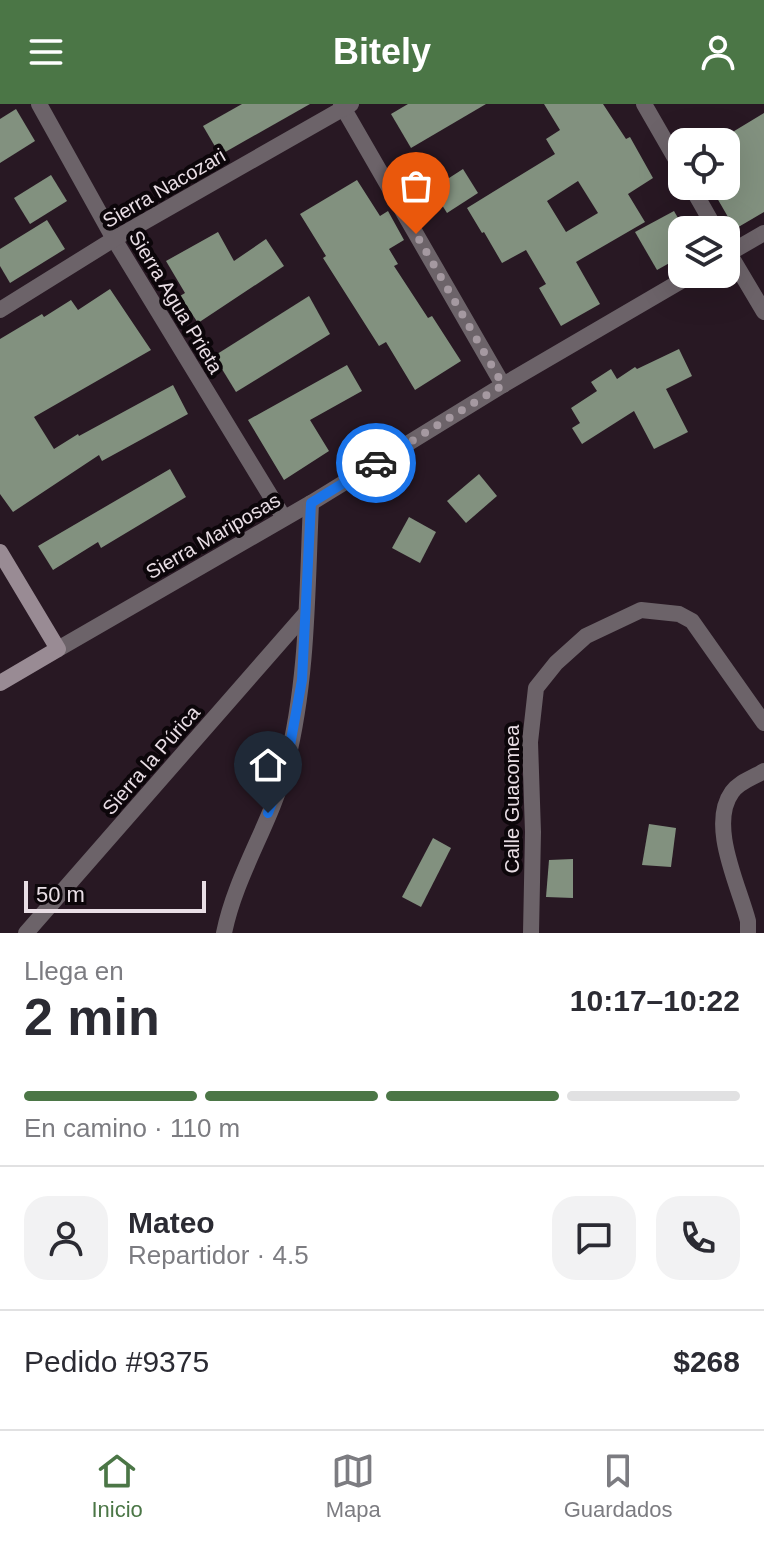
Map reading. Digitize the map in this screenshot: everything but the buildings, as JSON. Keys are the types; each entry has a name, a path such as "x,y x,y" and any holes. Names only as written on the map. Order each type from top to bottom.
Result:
{"street":[{"name":"Sierra Agua Prieta","path":"39,104 114,239 284,518"},
{"path":"644,104 668,146"},
{"name":"Sierra Nacozari","path":"0,310 114,239 345,106"},
{"path":"345,106 503,385"},
{"path":"740,245 764,233"},
{"path":"740,273 764,312"},
{"name":"Sierra Mariposas","path":"0,683 311,503 669,288"},
{"path":"224,933 230,903 286,767 302,680 311,503"},
{"path":"0,552 58,649"},
{"name":"Calle Guacomea","path":"531,933 533,832 530,742 536,688 556,663 586,636 641,610 679,614 692,621 764,723"},
{"name":"Sierra la Púrica","path":"26,933 306,613"},
{"path":"748,933 748,921 725,843 724,821 726,803 733,790 744,780 764,771"}],"way so far":[{"path":"376,463 503,385 416,234"}],"route":[{"path":"268,813 286,767 302,680 311,503 376,463"}]}
